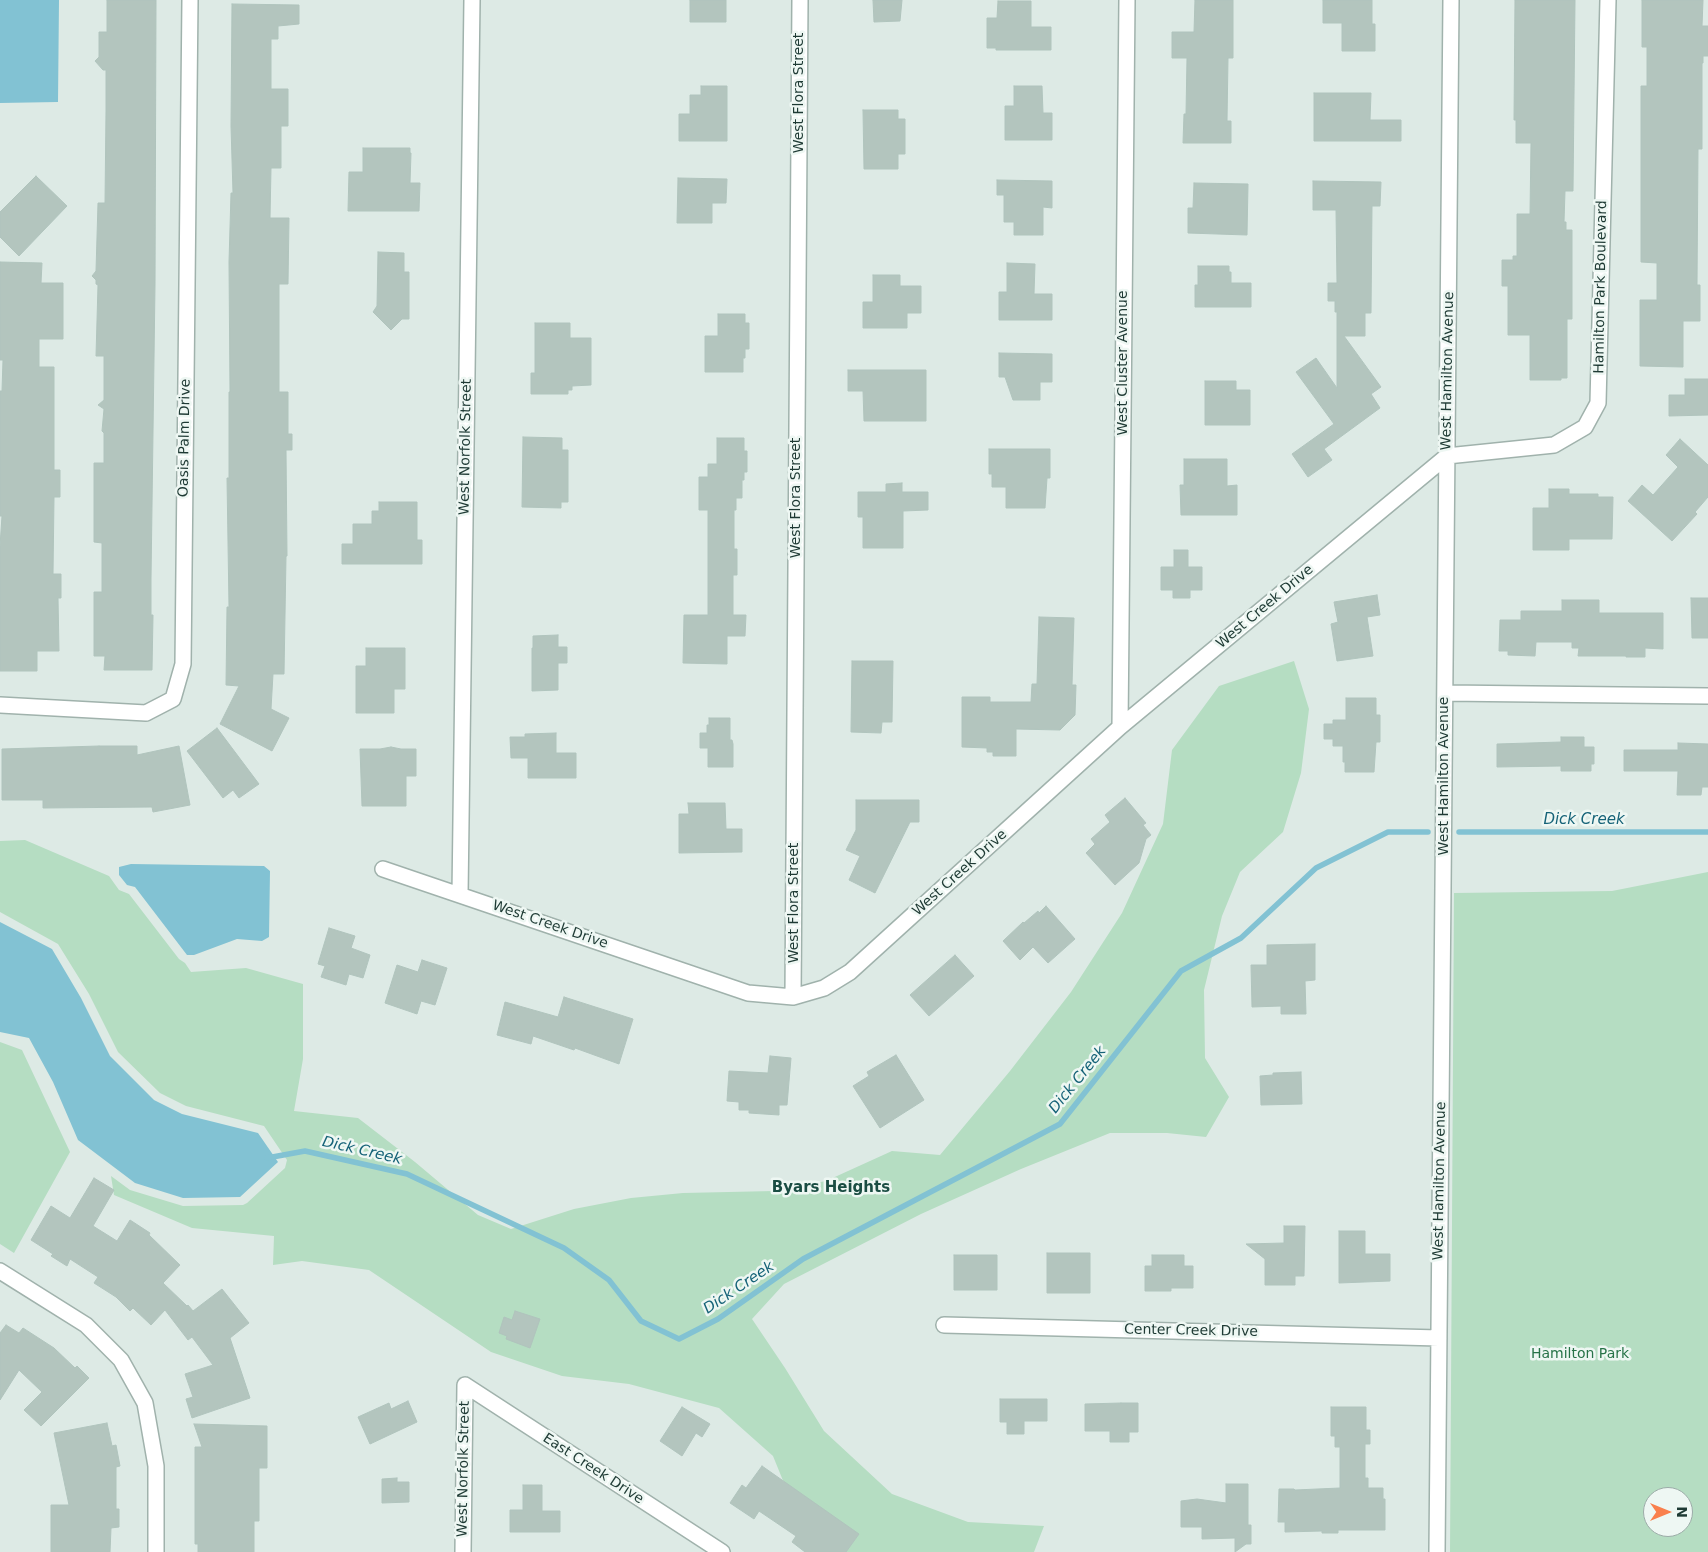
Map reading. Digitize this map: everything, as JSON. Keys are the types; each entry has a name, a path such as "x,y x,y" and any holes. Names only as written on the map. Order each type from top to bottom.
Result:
{"street":[{"name":"Oasis Palm Drive","path":"0,705 146,713 173,699 183,664 190,0"},
{"name":"West Norfolk Street","path":"460,894 472,0"},
{"name":"West Flora Street","path":"793,997 800,0"},
{"name":"West Cluster Avenue","path":"1120,727 1126,0"},
{"name":"West Hamilton Avenue","path":"1437,1552 1451,0"},
{"name":"Hamilton Park Boulevard","path":"1447,456 1554,445 1585,427 1598,403 1608,0"},
{"name":"West Creek Drive","path":"383,869 748,993 793,997 824,988 850,972 1120,727 1447,456"},
{"path":"1445,693 1708,696"},
{"path":"0,1271 86,1325 121,1360 145,1403 156,1466 156,1552"},
{"name":"Center Creek Drive","path":"944,1325 1439,1338"},
{"name":"West Norfolk Street","path":"463,1552 465,1385"},
{"name":"East Creek Drive","path":"465,1385 722,1552"}],"green space":[{"path":"1294,661 1309,709 1301,773 1283,832 1240,872 1222,916 1204,990 1205,1058 1229,1097 1206,1137 1167,1133 1110,1133 1021,1169 921,1214 784,1284 752,1319 824,1431 892,1494 968,1522 1044,1526 1034,1552 812,1552 773,1456 719,1408 629,1384 562,1376 491,1352 369,1270 302,1261 273,1265 274,1236 192,1228 114,1195 111,1176 130,1190 183,1206 243,1205 285,1168 287,1160 264,1126 186,1106 160,1093 118,1052 89,994 58,944 0,912 0,841 25,840 109,876 119,890 129,894 191,972 246,968 303,984 303,1059 294,1111 358,1118 415,1162 478,1215 511,1229 574,1209 631,1198 683,1193 774,1191 826,1181 892,1151 940,1155 1010,1071 1071,992 1122,913 1163,824 1172,750 1219,686"},
{"name":"Hamilton Park","path":"1708,872 1708,1552 1450,1552 1454,893 1612,891"},
{"path":"0,1042 22,1050 70,1152 14,1253 0,1244"}],"water":[{"path":"0,0 59,0 58,102 0,103"},
{"path":"131,864 264,866 270,871 269,937 262,941 237,939 194,955 187,955 135,887 127,885 119,875 119,867"},
{"path":"0,922 52,949 81,998 110,1056 154,1100 182,1114 258,1133 278,1162 240,1197 183,1198 135,1183 78,1140 53,1082 29,1038 0,1032"}],"building":[{"path":"107,0 156,0 151,579 151,615 153,615 152,670 104,670 105,656 94,656 94,592 102,592 102,543 94,542 94,463 104,463 104,433 102,431 104,409 98,405 104,400 104,356 96,356 98,285 92,276 96,271 98,203 105,203 106,111 106,70 103,70 95,61 99,57 99,32 107,32"},
{"path":"690,0 726,0 726,22 690,22"},
{"path":"873,0 902,0 900,21 874,22"},
{"path":"1195,0 1233,0 1233,58 1228,58 1227,121 1231,121 1231,143 1183,143 1184,114 1186,114 1187,58 1172,58 1172,32 1194,32"},
{"path":"1323,0 1372,0 1372,24 1375,24 1375,51 1342,51 1342,23 1323,23"},
{"path":"1515,0 1575,0 1573,191 1565,191 1564,222 1566,222 1566,230 1572,230 1572,319 1567,319 1567,378 1561,378 1561,380 1530,380 1530,335 1508,335 1508,286 1502,286 1502,260 1513,260 1513,256 1517,256 1517,214 1530,214 1531,143 1516,143 1516,120 1514,120"},
{"path":"1642,0 1703,0 1702,26 1708,26 1708,56 1703,56 1702,63 1702,149 1698,149 1697,285 1700,285 1700,321 1683,321 1683,367 1640,366 1640,300 1657,300 1657,263 1641,262 1641,86 1647,86 1647,47 1642,47"},
{"path":"998,1 1031,1 1031,27 1051,27 1051,50 996,50 996,48 987,48 987,18 997,18"},
{"path":"232,4 299,5 299,24 278,26 278,39 271,39 271,89 288,89 288,126 281,126 281,168 271,168 270,218 289,218 288,284 279,284 279,392 288,392 288,434 292,434 292,450 286,450 287,556 284,674 273,674 271,709 289,718 272,751 220,724 239,686 226,685 227,607 229,607 227,478 229,478 230,392 229,262 231,193 233,193 231,126"},
{"path":"701,86 727,86 727,141 679,141 679,114 690,114 690,95 701,95"},
{"path":"1014,86 1042,86 1043,113 1052,113 1052,140 1005,140 1005,106 1014,106"},
{"path":"1314,93 1371,93 1370,120 1401,120 1401,141 1314,141"},
{"path":"863,110 898,110 898,119 905,119 905,154 898,154 898,169 864,169"},
{"path":"363,148 410,148 410,183 420,183 419,211 348,211 349,172 363,172"},
{"path":"36,176 67,206 19,256 0,237 0,212"},
{"path":"678,178 727,179 726,203 712,203 712,223 677,223"},
{"path":"997,180 1052,181 1052,208 1043,207 1043,235 1014,235 1014,222 1004,222 1004,195 997,195"},
{"path":"1313,181 1381,182 1380,206 1372,206 1371,313 1365,313 1365,336 1344,336 1381,387 1371,394 1380,408 1324,449 1332,460 1308,477 1292,454 1334,424 1296,372 1316,358 1337,388 1337,312 1335,312 1335,301 1328,301 1328,283 1337,283 1336,210 1313,210"},
{"path":"1194,183 1248,184 1247,235 1188,233 1188,208 1193,208"},
{"path":"378,252 404,253 404,272 409,272 409,319 402,319 391,330 373,312 377,306"},
{"path":"0,262 42,263 41,283 63,283 63,339 39,339 39,367 54,367 54,470 60,470 60,497 54,497 53,574 61,574 61,598 58,598 59,651 37,651 37,671 0,671 0,546 2,516 0,516 0,391 2,391 3,360 0,360"},
{"path":"1007,263 1035,264 1034,294 1052,294 1052,320 999,320 999,292 1007,292"},
{"path":"1198,266 1229,266 1231,283 1251,283 1251,307 1195,307 1195,285 1198,285"},
{"path":"873,275 900,275 900,286 921,286 921,313 907,313 907,328 863,328 863,302 873,302"},
{"path":"718,314 745,314 745,323 749,323 749,349 745,349 743,372 705,372 705,336 718,336"},
{"path":"535,323 570,323 570,338 591,338 591,385 572,386 572,390 568,390 568,394 531,394 531,373 535,373"},
{"path":"999,353 1052,354 1052,382 1040,382 1040,400 1013,400 1005,377 999,377"},
{"path":"848,370 926,370 926,421 864,421 863,391 848,391"},
{"path":"1685,379 1708,379 1708,415 1669,416 1669,395 1685,395"},
{"path":"1205,381 1236,381 1236,390 1250,390 1250,425 1205,425"},
{"path":"523,437 562,438 562,450 568,450 568,502 561,502 561,508 522,507"},
{"path":"717,438 744,438 744,451 747,451 747,472 744,472 744,480 742,480 742,498 736,498 736,510 734,510 734,549 737,549 737,575 733,575 733,615 746,615 745,636 727,636 727,664 683,663 684,615 708,615 708,510 699,510 699,477 708,477 708,464 717,464"},
{"path":"1680,439 1708,465 1708,497 1695,512 1697,514 1672,541 1628,501 1642,485 1653,495 1678,467 1666,455"},
{"path":"989,449 1050,449 1050,478 1047,478 1045,508 1006,508 1006,487 992,487 992,474 989,474"},
{"path":"1184,459 1227,459 1227,486 1237,485 1237,515 1181,515 1180,485 1184,485"},
{"path":"902,483 902,492 928,492 928,510 903,511 903,548 863,548 863,517 858,517 858,492 886,492 886,484"},
{"path":"1549,489 1569,489 1569,494 1598,494 1598,497 1613,497 1612,539 1569,539 1569,550 1533,550 1533,508 1549,508"},
{"path":"379,502 417,502 417,540 422,540 422,564 342,564 342,544 353,544 353,524 372,524 372,511 379,511"},
{"path":"1174,550 1188,550 1188,567 1202,567 1202,590 1190,590 1190,598 1173,598 1173,590 1161,590 1161,567 1174,567"},
{"path":"1377,595 1380,615 1367,617 1373,656 1337,661 1331,624 1338,622 1334,602"},
{"path":"1691,598 1708,598 1708,638 1692,638"},
{"path":"1562,600 1599,600 1599,613 1663,613 1663,649 1645,648 1645,657 1578,656 1579,648 1572,648 1572,642 1536,642 1535,656 1508,655 1508,651 1499,651 1500,620 1521,620 1521,611 1562,611"},
{"path":"1039,617 1074,618 1072,685 1076,685 1075,715 1060,730 1016,729 1016,756 993,756 993,752 987,752 987,748 962,747 962,697 990,697 990,702 1031,702 1032,684 1037,684"},
{"path":"558,635 558,647 567,647 567,663 558,663 558,690 532,691 533,636"},
{"path":"366,648 405,648 405,689 394,689 394,713 356,713 356,666 366,666"},
{"path":"852,661 893,661 892,722 882,722 881,733 851,732"},
{"path":"1346,698 1376,698 1376,715 1380,715 1380,742 1376,742 1374,772 1345,772 1343,746 1333,746 1333,739 1324,739 1324,724 1333,724 1333,720 1346,720"},
{"path":"709,718 730,718 733,767 708,767 708,748 700,748 700,733 707,733"},
{"path":"217,728 259,784 239,798 233,790 223,798 187,751"},
{"path":"556,733 556,753 576,753 576,778 528,778 528,758 511,758 510,737 525,737 525,734"},
{"path":"1561,737 1584,737 1584,747 1594,747 1594,764 1591,764 1591,771 1561,771 1561,766 1497,767 1497,744 1561,742"},
{"path":"1678,743 1708,744 1708,787 1702,787 1701,795 1677,795 1678,771 1624,771 1624,750 1678,750"},
{"path":"137,746 137,755 179,746 190,805 153,812 152,807 43,808 43,800 2,800 2,749"},
{"path":"391,747 416,749 416,776 406,776 406,806 362,806 360,749"},
{"path":"1125,798 1146,823 1143,825 1151,835 1146,839 1139,863 1115,885 1086,853 1095,844 1091,839 1110,822 1105,815"},
{"path":"856,800 919,800 919,822 910,822 875,893 849,880 860,856 846,850 856,830"},
{"path":"688,803 725,803 726,829 742,829 742,852 679,853 679,814 689,814"},
{"path":"1046,906 1075,939 1048,963 1033,947 1020,960 1003,941 1023,922 1038,911 1039,913"},
{"path":"329,928 355,936 351,948 370,955 363,978 349,974 346,985 321,977 325,966 318,964"},
{"path":"1315,944 1315,980 1305,981 1306,1014 1281,1014 1281,1006 1252,1007 1251,965 1267,965 1267,945"},
{"path":"955,955 974,976 929,1016 910,995"},
{"path":"422,960 447,968 435,1005 421,1001 417,1014 385,1003 397,965 418,972"},
{"path":"564,997 633,1019 619,1064 575,1048 574,1050 533,1036 531,1044 497,1035 505,1002 558,1017"},
{"path":"896,1055 924,1100 880,1128 853,1086 869,1076 867,1072"},
{"path":"770,1056 791,1058 787,1105 779,1105 779,1115 749,1113 749,1110 739,1110 739,1102 727,1101 729,1071 768,1073"},
{"path":"1301,1072 1302,1104 1261,1105 1260,1076 1273,1075 1273,1073"},
{"path":"94,1178 114,1190 93,1226 117,1241 130,1220 150,1233 149,1235 180,1265 163,1283 187,1306 193,1311 222,1289 249,1323 230,1338 250,1398 192,1418 186,1399 193,1397 185,1374 213,1365 192,1337 188,1340 165,1310 151,1325 133,1308 130,1311 116,1297 94,1283 98,1277 70,1259 67,1266 51,1256 53,1254 31,1240 51,1206 70,1218"},
{"path":"1284,1226 1305,1226 1304,1276 1295,1276 1295,1285 1265,1285 1265,1259 1246,1244 1284,1243"},
{"path":"1339,1231 1365,1231 1365,1254 1390,1254 1390,1281 1339,1283"},
{"path":"1047,1253 1090,1253 1090,1293 1047,1293"},
{"path":"954,1255 997,1255 997,1290 954,1290"},
{"path":"1152,1255 1184,1255 1184,1266 1193,1266 1193,1288 1171,1288 1171,1291 1145,1291 1145,1266 1152,1266"},
{"path":"515,1311 540,1319 530,1348 506,1339 507,1336 499,1333 504,1317 512,1320"},
{"path":"6,1325 19,1333 23,1328 54,1348 75,1368 77,1366 89,1378 41,1426 24,1410 42,1392 19,1370 0,1400 0,1333"},
{"path":"1000,1399 1047,1399 1047,1421 1024,1421 1024,1434 1007,1434 1007,1422 1000,1422"},
{"path":"408,1401 417,1422 370,1444 358,1417 389,1403 391,1409"},
{"path":"1138,1403 1138,1432 1129,1432 1129,1442 1110,1442 1110,1431 1085,1431 1085,1404"},
{"path":"682,1407 710,1424 702,1437 696,1433 682,1456 660,1441"},
{"path":"1331,1407 1366,1407 1366,1430 1370,1430 1370,1444 1365,1444 1365,1478 1368,1478 1368,1488 1383,1488 1385,1530 1338,1530 1338,1533 1322,1533 1322,1531 1285,1532 1285,1522 1278,1522 1279,1489 1340,1488 1340,1447 1335,1447 1335,1436 1331,1436"},
{"path":"107,1423 112,1446 116,1445 120,1466 116,1467 116,1509 119,1509 119,1527 111,1528 110,1552 51,1552 51,1505 69,1505 54,1433"},
{"path":"194,1424 267,1426 267,1468 259,1468 259,1521 254,1521 254,1552 198,1552 198,1544 195,1544 195,1447 202,1447"},
{"path":"762,1466 859,1534 846,1552 805,1552 792,1542 796,1536 759,1511 754,1519 730,1503 742,1485 746,1488"},
{"path":"397,1478 397,1482 409,1482 409,1502 382,1503 382,1479"},
{"path":"1226,1484 1248,1484 1248,1525 1251,1525 1251,1544 1246,1544 1235,1552 1235,1538 1202,1539 1202,1527 1181,1527 1181,1501 1197,1499 1226,1503"},
{"path":"523,1485 542,1485 542,1511 560,1511 560,1532 510,1532 510,1510 523,1510"}],"waterway":[{"name":"Dick Creek","path":"267,1158 305,1151 407,1174 564,1248 609,1280 641,1321 679,1339 718,1319 803,1259 1060,1124 1181,971 1241,938 1316,868 1388,832 1428,832"},
{"name":"Dick Creek","path":"1459,832 1708,832"}],"district":[{"name":"Byars Heights","path":"831,1188"}]}
